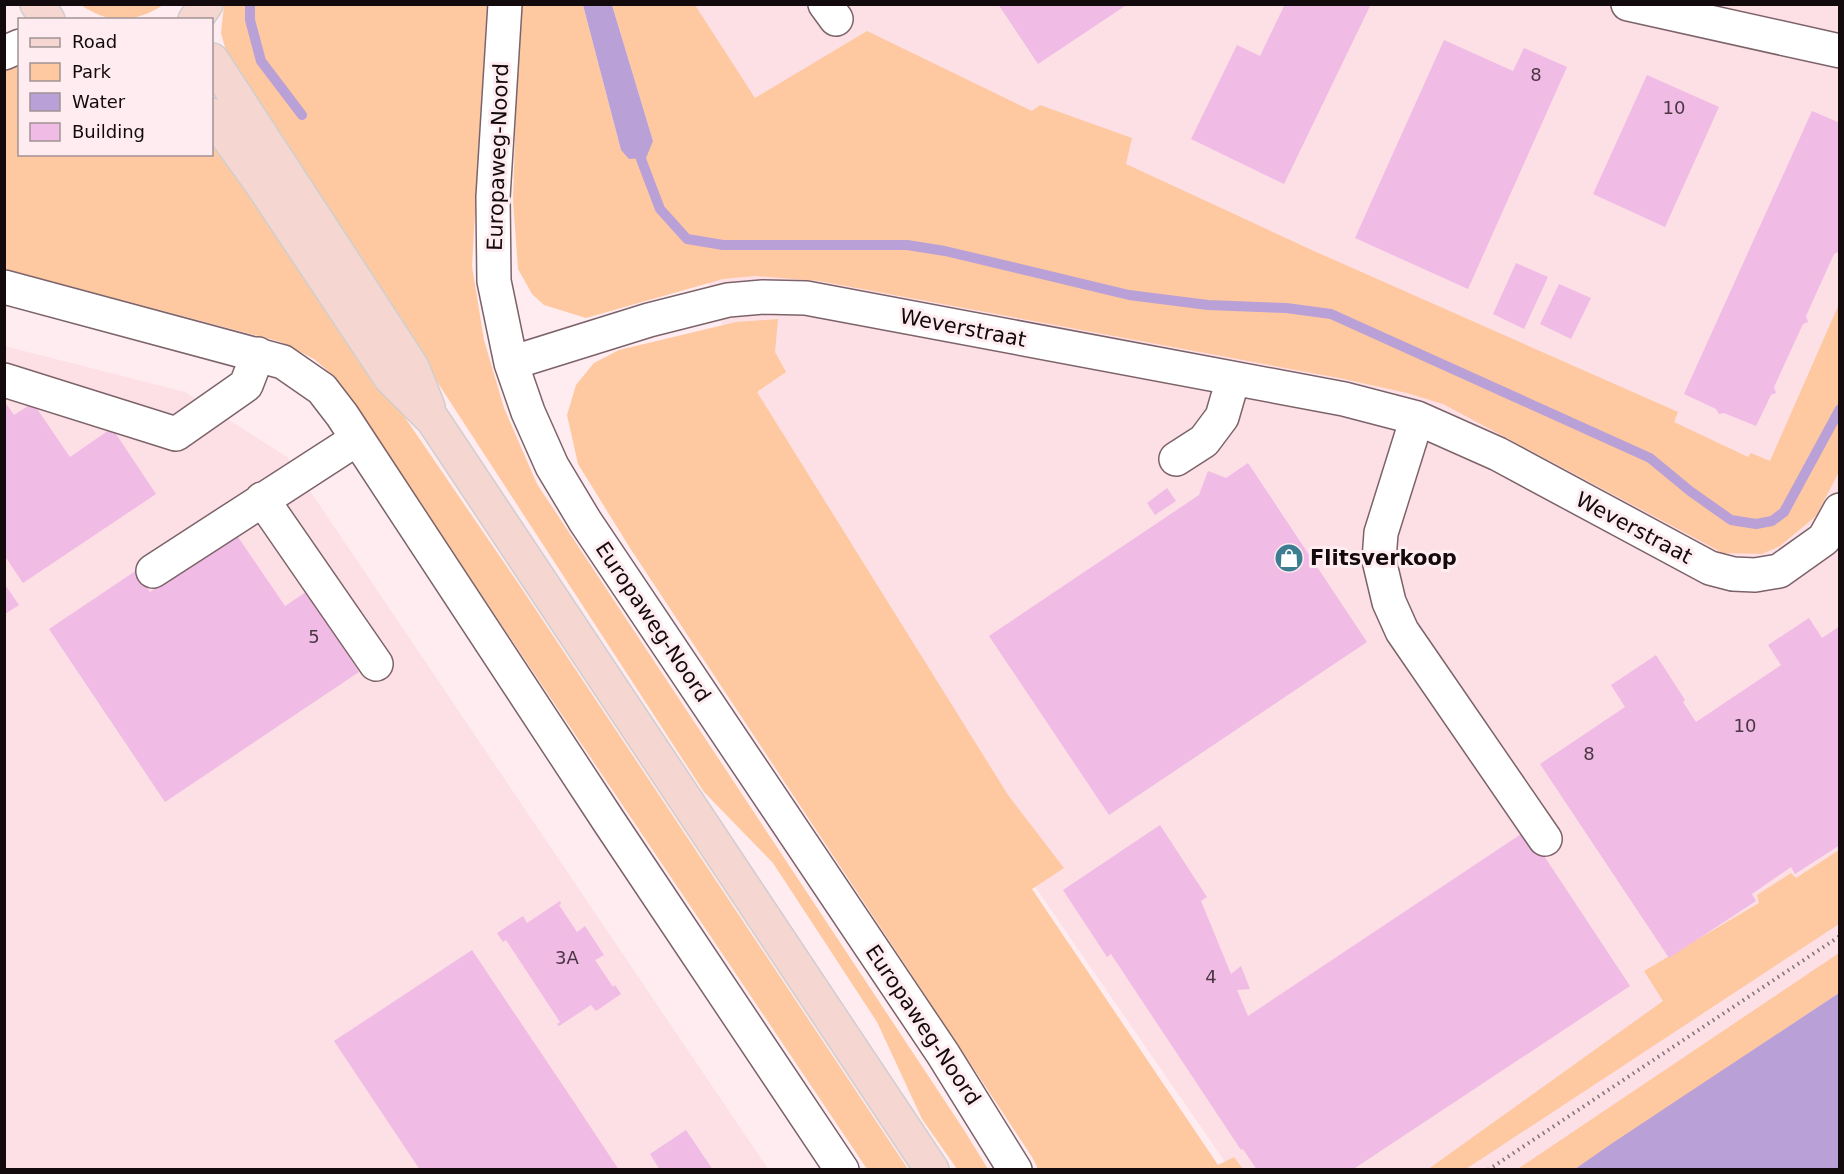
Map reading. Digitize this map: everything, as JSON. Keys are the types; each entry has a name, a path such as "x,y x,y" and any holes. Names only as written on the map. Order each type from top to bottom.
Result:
{"main road":[{"path":"37,4 47,18"},
{"path":"196,18 206,4"},
{"path":"213,62 412,367 433,420"},
{"path":"213,116 261,183 390,377 433,420 932,1170"}],"street":[{"name":"Europaweg-Noord","path":"505,4 493,197 494,280 511,363 528,412 552,466 585,521 943,1054 1015,1170"},
{"path":"1628,4 1839,51"},
{"path":"4,53 18,47"},
{"path":"4,287 283,362 322,389 842,1170"},
{"name":"Weverstraat","path":"511,363 649,320 728,300 786,296 806,298 1344,399 1417,418 1498,454 1710,568 1733,574 1755,575 1779,571 1824,539 1839,510"},
{"path":"4,380 176,434 246,385 258,354"},
{"path":"1176,459 1204,441 1222,417 1233,379"},
{"path":"1417,418 1381,533 1379,560 1389,602 1407,639 1545,839"},
{"path":"153,571 357,439"},
{"path":"262,499 376,663"}],"path":[{"path":"1488,1170 1839,936"}],"shaded area":[{"path":"617,5 1839,5 1839,993 1575,1169 1230,1169 790,532"},
{"path":"4,346 185,392 287,457 768,1169 5,1169"}],"green space":[{"path":"81,5 163,5 132,18 111,18"},
{"path":"224,5 487,5 472,266 484,340 504,408 537,484 988,1169 957,1169 922,1119 877,1022 773,863 704,792 229,62 221,33"},
{"path":"522,5 583,5 621,150 653,141 612,5 695,5 755,98 867,31 1032,111 1040,105 1132,138 1126,164 1314,251 1678,412 1674,422 1748,457 1751,453 1770,461 1839,304 1839,472 1816,516 1780,546 1762,554 1723,553 1443,404 1407,393 1339,378 819,281 755,276 723,279 586,318 544,305 532,294 518,269 513,201"},
{"path":"4,63 18,64 18,156 213,156 213,136 520,586 908,1169 867,1169 335,377 314,359 281,342 5,269"},
{"path":"778,319 775,352 786,372 757,392 1008,795 1064,868 1032,889 1218,1165 1234,1157 1243,1169 1038,1169 630,548 578,464 567,415 576,385 594,363 619,350 736,322"},
{"path":"1839,850 1839,924 1466,1169 1427,1170 1663,1001 1644,971 1759,903 1757,895 1791,873 1796,878"},
{"path":"1839,953 1839,993 1575,1169 1516,1170"}],"water":[{"path":"583,5 612,5 653,141 646,158 629,159 621,150"},
{"path":"1839,993 1839,1169 1575,1169 1611,1144"}],"building":[{"path":"998,4 1128,4 1038,64"},
{"path":"1285,4 1371,4 1284,184 1191,139 1237,45 1260,56"},
{"path":"1444,40 1513,71 1524,48 1567,67 1468,289 1355,238"},
{"path":"1647,75 1719,107 1665,227 1593,194"},
{"path":"1812,111 1840,123 1840,241 1838,245 1840,251 1834,254 1806,316 1808,322 1803,324 1774,387 1776,393 1771,395 1756,426 1724,413 1719,414 1716,409 1684,394"},
{"path":"1516,263 1548,277 1524,329 1493,314"},
{"path":"1559,284 1591,298 1571,339 1540,324"},
{"path":"4,401 14,415 33,403 70,457 112,428 156,494 23,583 4,555"},
{"path":"1248,463 1367,642 1109,815 989,636 1199,495 1208,471 1226,478"},
{"path":"1167,488 1176,501 1155,515 1147,503"},
{"path":"236,534 285,606 306,592 359,672 165,802 49,629 137,570 150,592"},
{"path":"6,586 19,605 5,614 4,587"},
{"path":"1809,618 1822,638 1840,626 1840,845 1795,874 1791,867 1752,894 1756,901 1669,958 1540,764 1625,707 1611,685 1656,655 1685,700 1683,702 1696,722 1781,665 1768,645"},
{"path":"1160,825 1207,897 1201,901 1231,974 1241,966 1250,989 1237,990 1248,1016 1527,830 1630,986 1352,1170 1257,1170 1243,1149 1241,1150 1111,954 1107,957 1063,890"},
{"path":"560,901 559,905 577,932 585,926 604,955 595,960 613,987 615,985 621,994 596,1011 591,1005 559,1026 557,1024 560,1022 506,940 503,942 497,933 523,916 527,923"},
{"path":"472,950 619,1170 420,1170 334,1041"},
{"path":"686,1130 713,1170 660,1170 650,1154"}],"waterway":[{"path":"250,4 250,20 261,61 302,115"},
{"path":"641,159 660,209 687,239 723,245 907,245 945,251 1129,295 1208,305 1286,308 1331,314 1650,458 1690,491 1731,520 1756,524 1772,521 1784,512 1840,409"}],"place":[{"name":"Flitsverkoop","path":"1289,558"}]}
